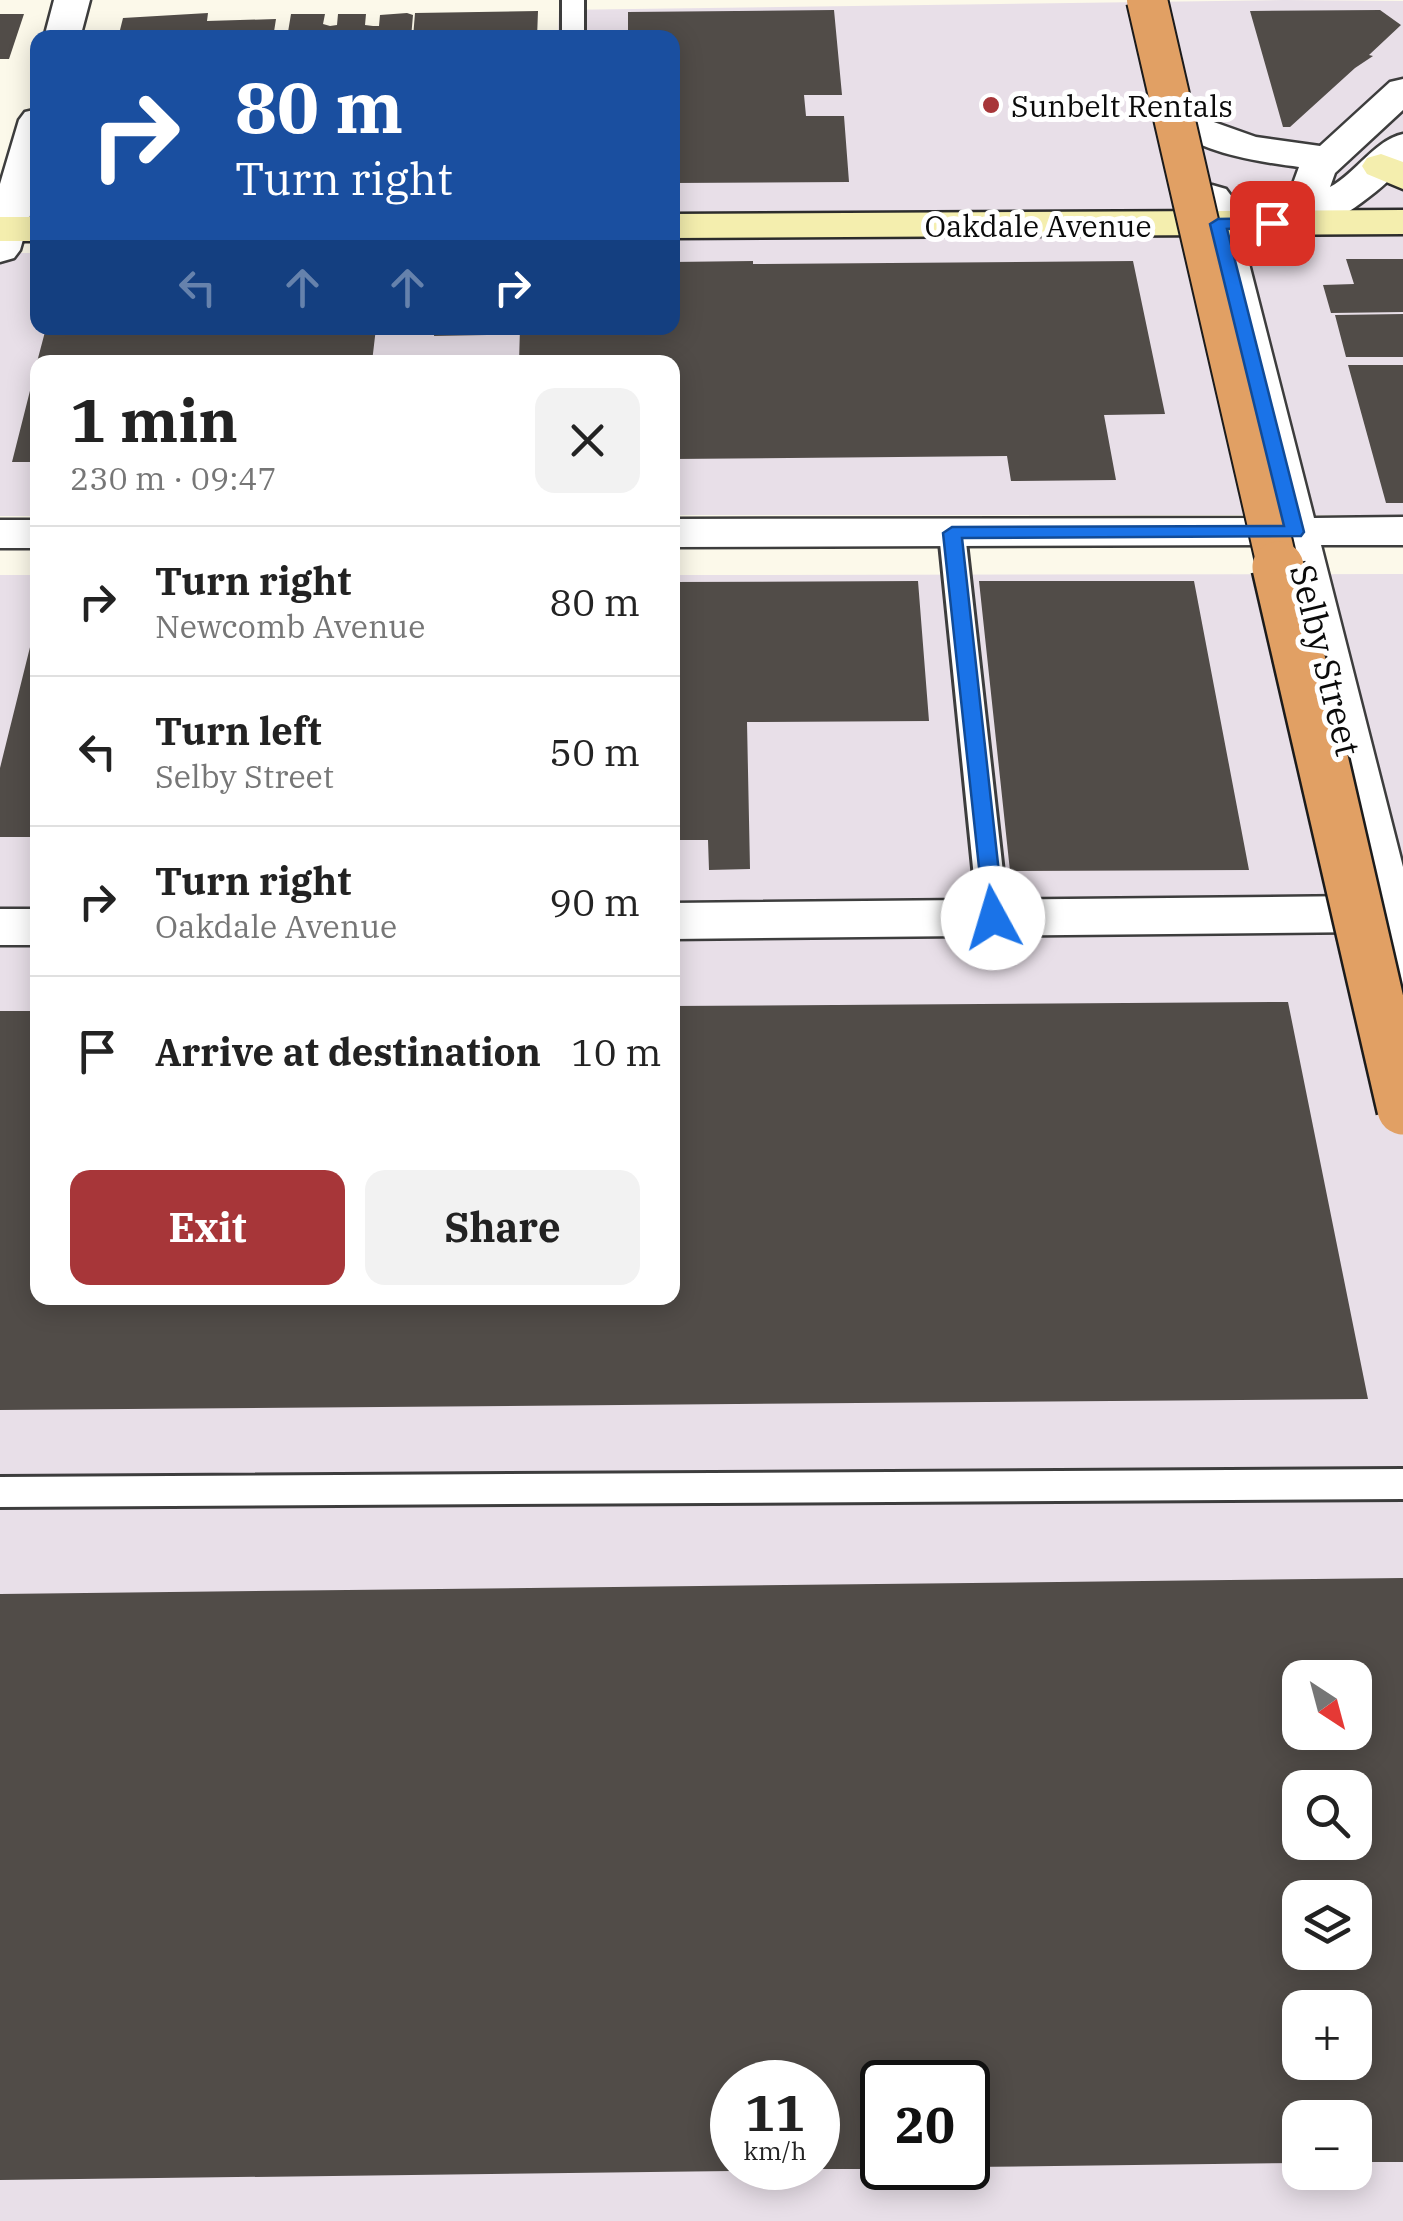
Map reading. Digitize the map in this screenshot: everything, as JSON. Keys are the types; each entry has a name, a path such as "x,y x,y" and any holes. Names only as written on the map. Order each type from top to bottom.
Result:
{"highway":[{"path":"1146,0 1403,1109"},
{"path":"1164,0 1403,985"}],"main road":[{"name":"Oakdale Avenue","path":"680,226 1403,222"}],"street":[{"path":"64,30 72,0"},
{"name":"Selby Street","path":"1164,0 1294,532 1396,914 1403,970"},
{"path":"1299,222 1317,170 1403,90"},
{"path":"1194,126 1220,140 1253,150 1330,158"},
{"path":"11,234 30,154"},
{"path":"1299,222 1396,162"},
{"path":"680,533 1403,531"},
{"path":"0,534 30,534"},
{"path":"680,921 1396,914"},
{"path":"0,927 30,927"}],"lane":[{"path":"572,0 573,30"},
{"path":"952,533 993,918"},
{"path":"0,1492 1403,1484"}],"shaded area":[{"path":"1403,1 1403,515 680,515 680,355 30,355 30,516 0,516 0,253 30,253 30,335 680,335 680,30 558,30 559,10"},
{"path":"1403,574 1403,2221 0,2221 0,575 30,575 30,1305 680,1305 680,575"}],"building":[{"path":"834,10 842,95 804,95 806,116 844,116 849,182 680,183 680,30 628,30 628,12"},
{"path":"1380,10 1401,25 1369,55 1373,56 1290,127 1283,127 1250,11"},
{"path":"538,11 537,30 414,30 415,13"},
{"path":"208,13 207,21 276,19 274,30 120,30 123,18"},
{"path":"0,14 24,14 9,59 0,59"},
{"path":"291,14 325,14 323,24 330,26 337,25 338,14 366,14 365,25 379,26 380,15 413,15 412,30 288,30"},
{"path":"1346,259 1403,259 1403,312 1331,313 1323,285 1354,284"},
{"path":"1133,261 1165,414 1104,415 1116,480 1011,481 1007,456 680,459 680,355 519,355 520,335 680,335 680,262"},
{"path":"1403,314 1403,357 1346,357 1335,315"},
{"path":"44,335 375,335 373,355 39,355"},
{"path":"1348,365 1403,365 1403,503 1386,503"},
{"path":"30,391 30,462 12,462"},
{"path":"918,581 929,721 747,722 750,869 709,870 708,840 680,840 680,582"},
{"path":"979,581 1194,581 1249,870 1010,871"},
{"path":"30,647 30,837 0,837 0,768"},
{"path":"1288,1002 1368,1399 0,1410 0,1011 30,1011 30,1305 680,1305 680,1006"},
{"path":"1403,1578 1403,2162 1372,2162 1372,2100 1282,2100 1282,2163 990,2167 990,2060 860,2060 860,2169 840,2169 840,2060 710,2060 710,2171 0,2180 0,1594"}],"place":[{"name":"Sunbelt Rentals","path":"991,105"}],"route":[{"path":"993,918 952,533 1294,532 1218,224 1272,223"}]}
